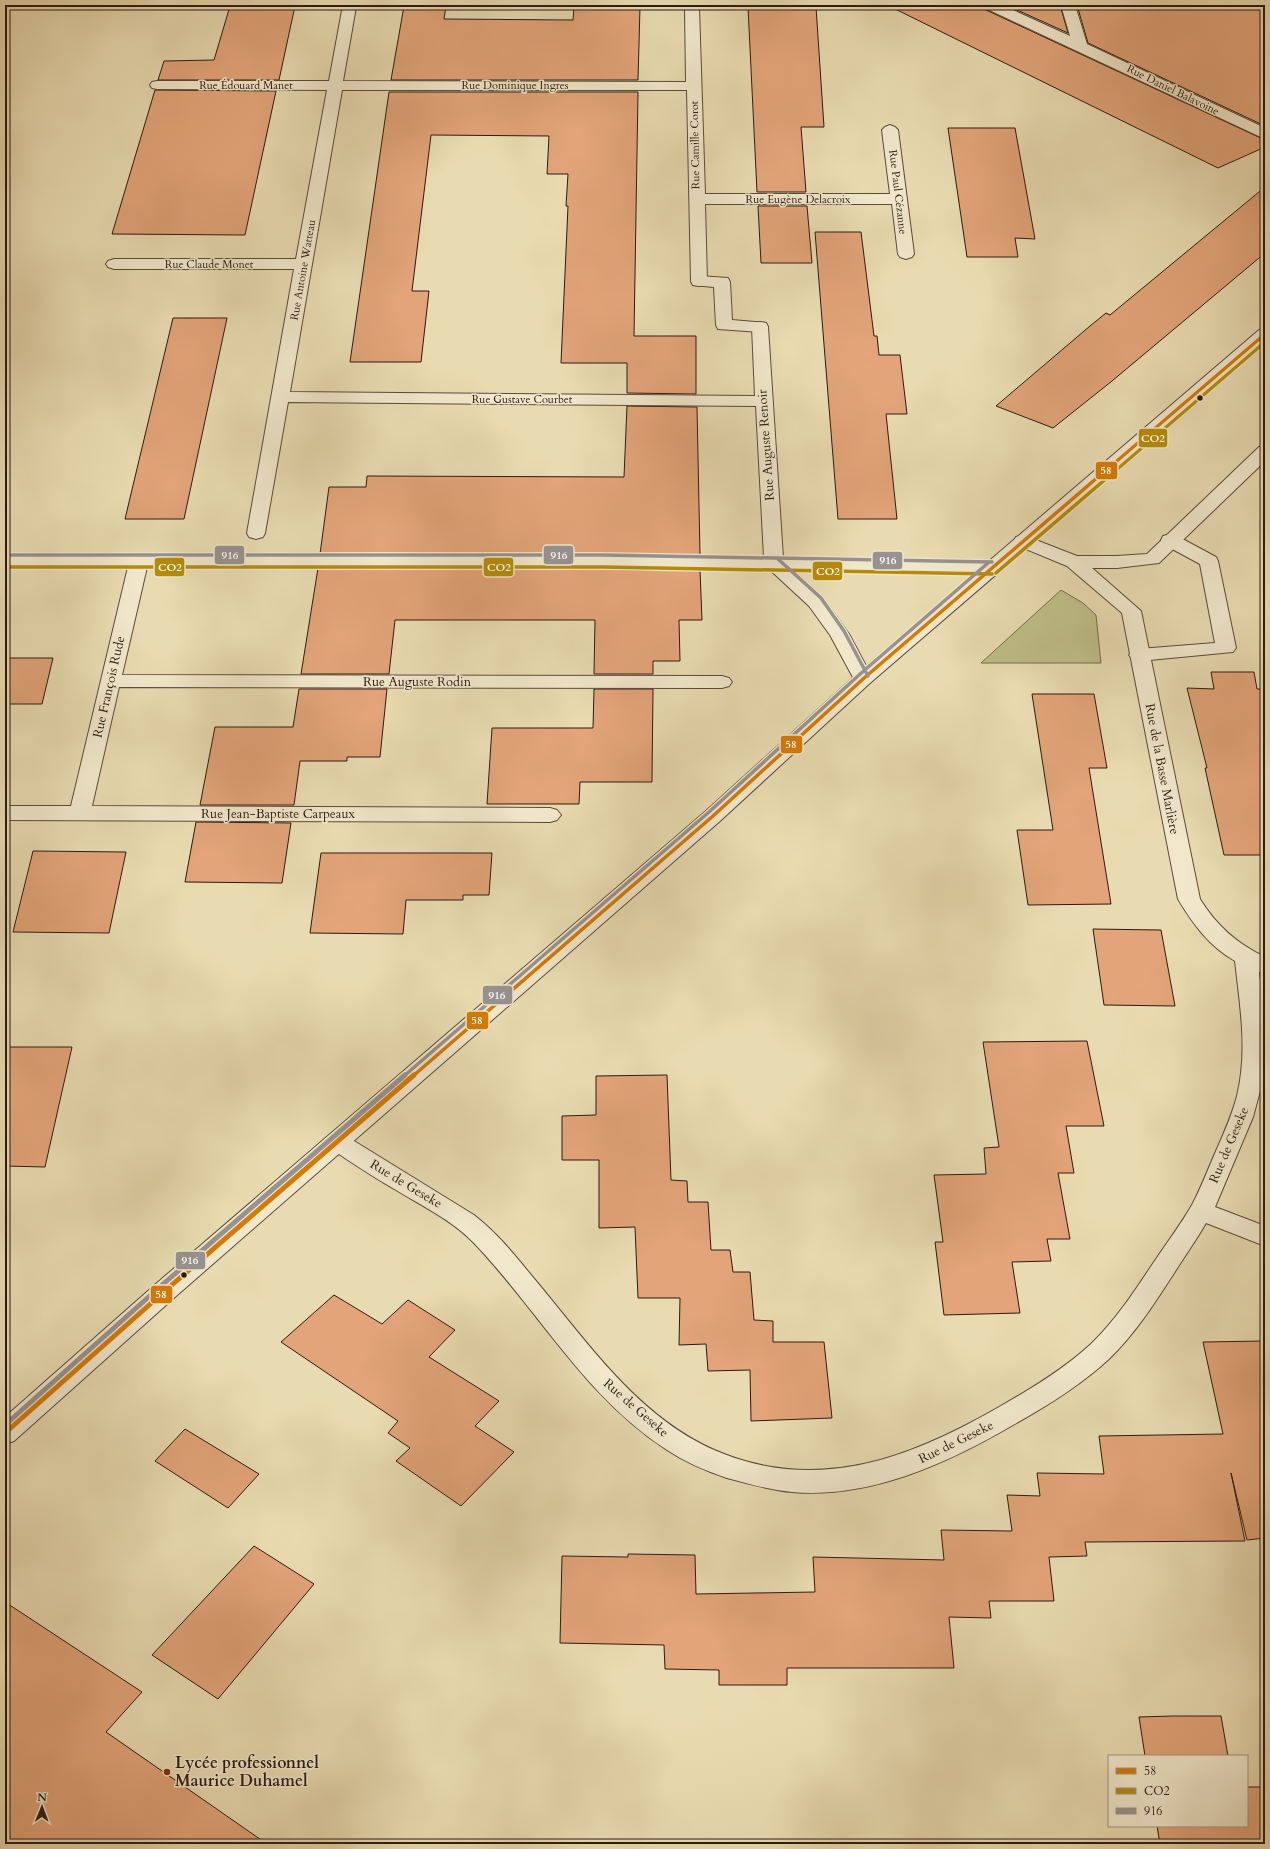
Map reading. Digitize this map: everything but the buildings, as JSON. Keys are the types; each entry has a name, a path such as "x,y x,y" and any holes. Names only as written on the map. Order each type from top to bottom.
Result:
{"street":[{"name":"Rue Daniel Balavoine","path":"990,5 1265,134"},
{"path":"1068,5 1080,46"},
{"name":"Rue Antoine Watteau","path":"256,533 349,7"},
{"name":"Rue Camille Corot","path":"692,8 699,282 722,282 724,325 760,327"},
{"name":"Rue Édouard Manet","path":"157,85 335,85"},
{"name":"Rue Dominique Ingres","path":"335,85 694,86"},
{"name":"Rue Paul Cézanne","path":"890,130 906,254"},
{"name":"Rue Eugène Delacroix","path":"697,199 899,199"},
{"name":"Rue Claude Monet","path":"114,264 304,264"},
{"name":"Rue Auguste Renoir","path":"760,327 763,401 774,562"},
{"path":"5,1433 166,1290 713,816 863,679 1265,334"},
{"name":"Rue Gustave Courbet","path":"280,397 763,401"},
{"name":"Rue de la Basse Marlière","path":"1074,562 1117,562 1152,559 1170,540 1265,451"},
{"path":"1139,654 1226,648 1209,561 1170,540"},
{"name":"Rue de la Basse Marlière","path":"1023,541 1074,562 1131,611 1189,899 1199,918 1216,937 1255,962"},
{"path":"5,560 774,562 992,568"},
{"name":"Rue François Rude","path":"80,813 139,561"},
{"path":"774,562 816,602 839,634 863,679"},
{"name":"Rue Auguste Rodin","path":"111,681 722,682"},
{"name":"Rue Jean-Baptiste Carpeaux","path":"5,813 550,815"},
{"name":"Rue de Geseke","path":"338,1142 448,1209 478,1232 514,1270 597,1374 631,1407 666,1437 711,1461 753,1476 799,1482 843,1480 885,1472 917,1461 973,1436 1030,1402 1081,1367 1108,1343 1133,1314 1200,1211 1244,1112 1254,1067 1253,1027 1255,962"},
{"path":"1200,1211 1265,1236"}],"green space":[{"path":"1061,590 1083,603 1096,615 1101,663 981,663"}],"transit line":[{"name":"58","path":"5,1433 166,1290 713,816 863,679 1265,334"},
{"name":"CO2","path":"996,573 1265,342"},
{"name":"916","path":"5,555 603,555 992,562"},
{"name":"916","path":"778,559 821,598 844,631 868,676"},
{"name":"916","path":"5,1425 162,1285 709,812 859,675 988,563"},
{"name":"CO2","path":"5,567 603,567 992,574"}],"place":[{"name":"Lycée professionnel Maurice Duhamel","path":"167,1772"}]}
